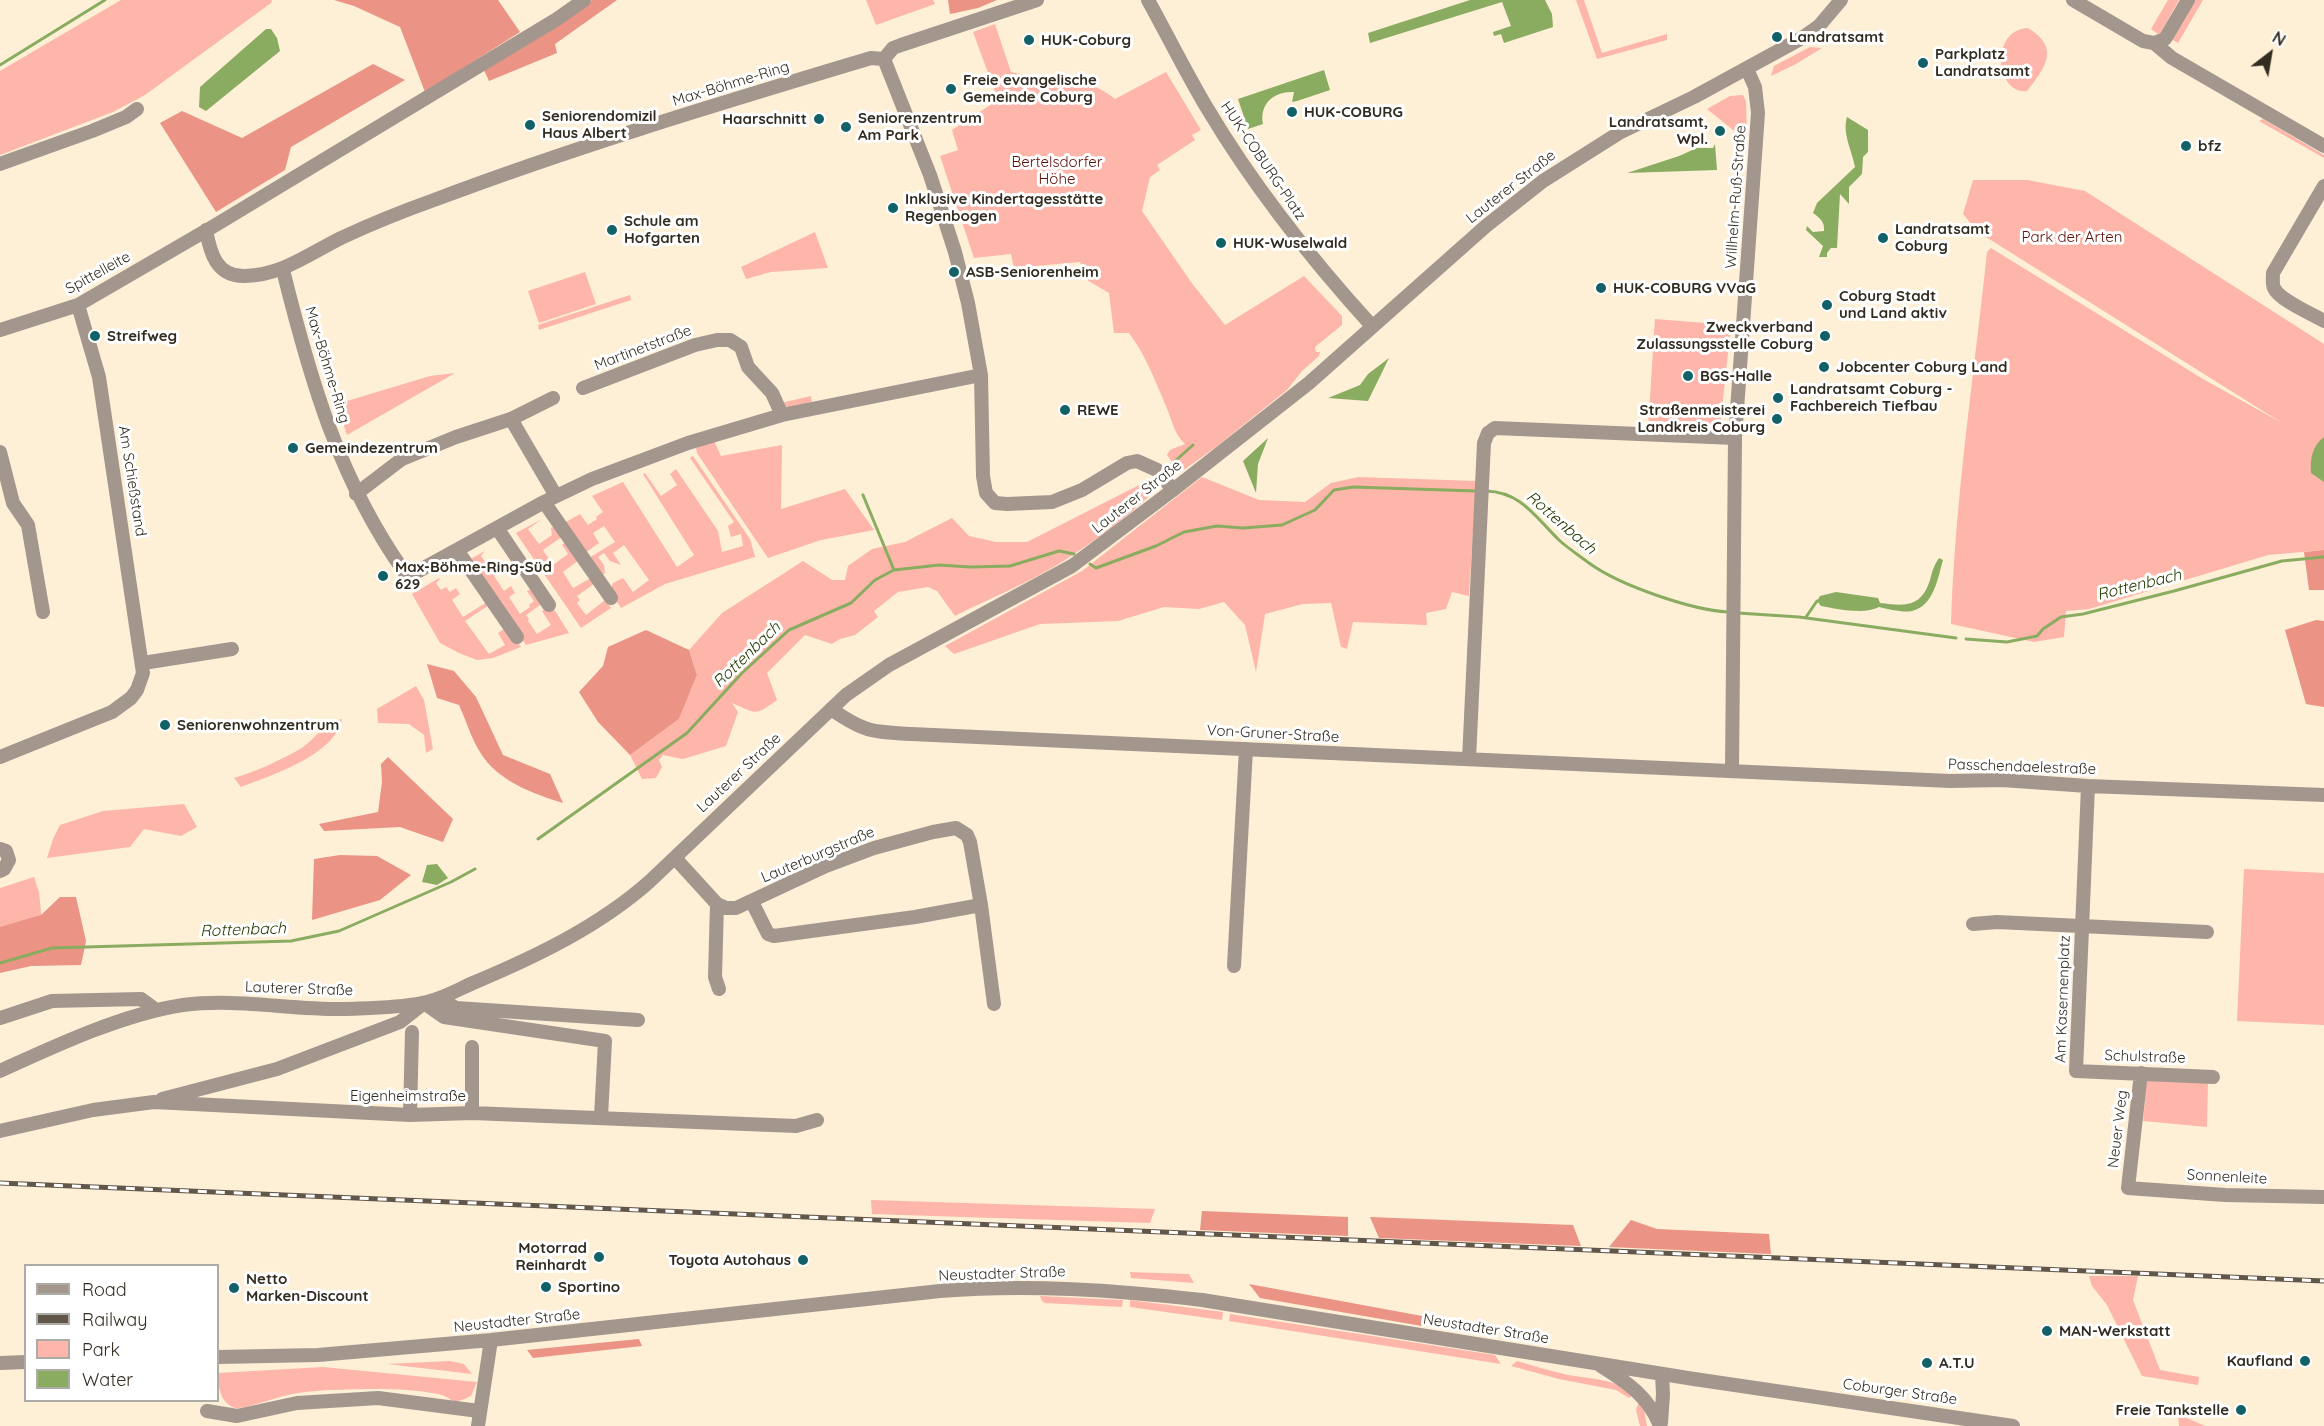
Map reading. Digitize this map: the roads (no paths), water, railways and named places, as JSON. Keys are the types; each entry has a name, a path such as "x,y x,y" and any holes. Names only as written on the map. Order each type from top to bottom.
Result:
{"street":[{"name":"Spittelleite","path":"0,330 78,305 557,19 584,0"},
{"path":"1037,0 893,48 884,59 930,175 955,252 968,303 981,375 983,476 986,493 995,503 1052,502 1082,490 1127,464 1137,461 1157,470 1173,490"},
{"name":"HUK-COBURG-Platz","path":"1148,0 1208,109 1257,185 1304,248 1372,326"},
{"name":"Lauterer Straße","path":"0,1071 76,1039 156,1010 217,1003 342,1009 424,1003 489,977 582,931 634,895 846,695 889,665 1072,566 1309,383 1486,226 1543,181 1619,133 1772,56 1819,26 1841,0"},
{"path":"2073,0 2143,40 2154,43 2172,58 2324,146"},
{"path":"2154,43 2165,39 2188,0"},
{"name":"Max-Böhme-Ring","path":"206,230 211,255 220,268 242,276 283,270 342,238 467,188 750,94 871,58 884,59"},
{"name":"Willhelm-Ruß-Straße","path":"1726,770 1733,621 1735,438 1758,113 1755,87 1747,69"},
{"path":"0,164 92,131 126,117 137,109"},
{"path":"2324,186 2273,273 2272,279 2273,286 2280,296 2324,321"},
{"name":"Max-Böhme-Ring","path":"283,270 303,350 335,446 356,494 405,573 413,574 550,499 592,479 651,456 782,415 981,375"},
{"name":"Am Schießstand","path":"0,757 112,712 130,700 141,682 142,663 99,377 89,336 78,305"},
{"name":"Martinetstraße","path":"583,388 695,345 717,340 730,340 741,347 748,367 772,393 782,415"},
{"path":"356,494 402,459 456,437 511,419 552,398"},
{"path":"511,419 550,499 611,598"},
{"path":"1469,759 1484,443 1488,433 1495,428 1735,438"},
{"path":"0,452 13,503 28,525 43,612"},
{"path":"497,528 549,605"},
{"path":"457,550 517,637"},
{"path":"142,663 232,649"},
{"name":"Von-Gruner-Straße","path":"831,709 852,724 874,732 1726,770"},
{"path":"1234,966 1245,749"},
{"name":"Passchendaelestraße","path":"1726,770 2324,795"},
{"name":"Am Kasernenplatz","path":"2076,1071 2088,786"},
{"name":"Lauterburgstraße","path":"717,904 726,908 736,908 826,866 874,848 951,828 961,830 970,842 994,1004"},
{"path":"0,849 6,851 9,860 4,869 0,871"},
{"path":"675,858 717,904 715,976 719,989"},
{"name":"Lauterburgstraße","path":"752,902 768,934 774,936 915,917 981,905"},
{"name":"Am Kasernenplatz","path":"1973,924 1997,922 2082,928 2207,932"},
{"path":"439,998 456,1008 638,1020"},
{"name":"Lauterer Straße","path":"0,1018 52,1001 141,999 156,1010"},
{"path":"154,1102 166,1097 277,1070 400,1022 424,1003 444,1017 605,1041 601,1117"},
{"path":"410,1115 412,1032"},
{"path":"472,1047 472,1113"},
{"name":"Schulstraße","path":"2076,1071 2213,1077"},
{"name":"Neuer Weg","path":"2128,1188 2141,1073"},
{"name":"Eigenheimstraße","path":"0,1131 93,1110 154,1102 410,1115 472,1113 796,1126 817,1120"},
{"name":"Sonnenleite","path":"2128,1188 2225,1195 2324,1197"},
{"name":"Neustadter Straße","path":"219,1356 318,1355 491,1340 984,1288 1063,1288 1146,1293 1202,1300 1662,1374 1782,1391"},
{"path":"478,1426 478,1411 491,1340"},
{"path":"0,1363 24,1362"},
{"path":"1594,1362 1636,1389 1654,1411 1660,1426"},
{"path":"1660,1426 1662,1374"},
{"name":"Coburger Straße","path":"1782,1391 2013,1426"},
{"path":"207,1411 237,1416 297,1403 378,1398 478,1411"}],"water":[{"path":"1470,0 1545,0 1552,14 1553,27 1504,43 1501,34 1494,36 1493,32 1511,26 1502,2 1370,43 1368,33"},
{"path":"266,29 271,29 277,38 280,51 206,111 199,107 200,87"},
{"path":"1324,70 1330,90 1292,102 1294,92 1274,96 1263,110 1263,124 1248,129 1238,99"},
{"path":"1847,117 1868,130 1868,152 1863,157 1862,174 1849,187 1849,204 1840,194 1837,248 1831,248 1827,257 1819,257 1823,246 1806,230 1807,226 1813,232 1824,231 1822,220 1813,213 1817,203 1855,167 1847,136"},
{"path":"1715,144 1717,170 1627,173 1697,148 1713,148"},
{"path":"1389,358 1368,401 1328,398 1360,385 1368,374"},
{"path":"2324,437 2324,482 2311,473 2311,468 2314,449"},
{"path":"1268,438 1258,464 1256,493 1243,461"},
{"path":"1939,558 1943,560 1934,590 1925,603 1912,611 1879,607 1866,611 1851,611 1821,606 1817,601 1820,596 1836,592 1878,598 1880,603 1897,605 1911,603 1922,596"},
{"path":"437,864 448,878 437,885 422,882 427,865"}],"waterway":[{"path":"0,65 105,0"},
{"name":"Rottenbach","path":"1165,470 1193,445"},
{"name":"Rottenbach","path":"1090,564 1096,568 1156,546 1184,532 1217,526 1243,528 1282,525 1315,510 1334,490 1353,487 1476,491"},
{"name":"Rottenbach","path":"1486,491 1499,492 1519,501 1567,547 1618,580 1695,607 1728,612"},
{"path":"863,495 894,570"},
{"name":"Rottenbach","path":"538,839 687,733 742,673 789,630 851,603 875,580 894,570 939,565 1010,566 1059,551 1074,554"},
{"name":"Rottenbach","path":"1966,639 2007,642 2037,636 2061,617 2083,614 2174,591 2282,561 2324,557"},
{"path":"1806,617 1817,601"},
{"name":"Rottenbach","path":"1738,613 1799,617 1956,638"},
{"name":"Rottenbach","path":"0,963 52,948 291,941 339,931 451,882 475,869"}],"railway":[{"path":"0,1183 2324,1281"}],"place":[{"name":"Landratsamt","path":"1777,37"},
{"name":"HUK-Coburg","path":"1029,40"},
{"name":"Parkplatz Landratsamt","path":"1923,63"},
{"name":"Freie evangelische Gemeinde Coburg","path":"951,89"},
{"name":"HUK-COBURG","path":"1292,112"},
{"name":"Haarschnitt","path":"819,119"},
{"name":"Seniorendomizil Haus Albert","path":"530,125"},
{"name":"Seniorenzentrum Am Park","path":"846,127"},
{"name":"Landratsamt, Wpl.","path":"1720,131"},
{"name":"bfz","path":"2186,146"},
{"name":"Inklusive Kindertagesstätte Regenbogen","path":"893,208"},
{"name":"Schule am Hofgarten","path":"612,230"},
{"name":"Landratsamt Coburg","path":"1883,238"},
{"name":"HUK-Wuselwald","path":"1221,243"},
{"name":"ASB-Seniorenheim","path":"954,272"},
{"name":"HUK-COBURG VVaG","path":"1601,288"},
{"name":"Coburg Stadt und Land aktiv","path":"1827,305"},
{"name":"Streifweg","path":"95,336"},
{"name":"Zweckverband Zulassungsstelle Coburg","path":"1825,336"},
{"name":"Jobcenter Coburg Land","path":"1824,367"},
{"name":"BGS-Halle","path":"1688,376"},
{"name":"Landratsamt Coburg - Fachbereich Tiefbau","path":"1778,398"},
{"name":"REWE","path":"1065,410"},
{"name":"Straßenmeisterei Landkreis Coburg","path":"1777,419"},
{"name":"Gemeindezentrum","path":"293,448"},
{"name":"Max-Böhme-Ring-Süd 629","path":"383,576"},
{"name":"Seniorenwohnzentrum","path":"165,725"},
{"name":"Motorrad Reinhardt","path":"599,1257"},
{"name":"Toyota Autohaus","path":"803,1260"},
{"name":"Sportino","path":"546,1287"},
{"name":"Netto Marken-Discount","path":"234,1288"},
{"name":"MAN-Werkstatt","path":"2047,1331"},
{"name":"Kaufland","path":"2305,1361"},
{"name":"A.T.U","path":"1927,1363"},
{"name":"Freie Tankstelle","path":"2241,1410"}],"park label":[{"name":"Bertelsdorfer Höhe","path":"1057,170"},
{"name":"Park der Arten","path":"2072,237"}]}
